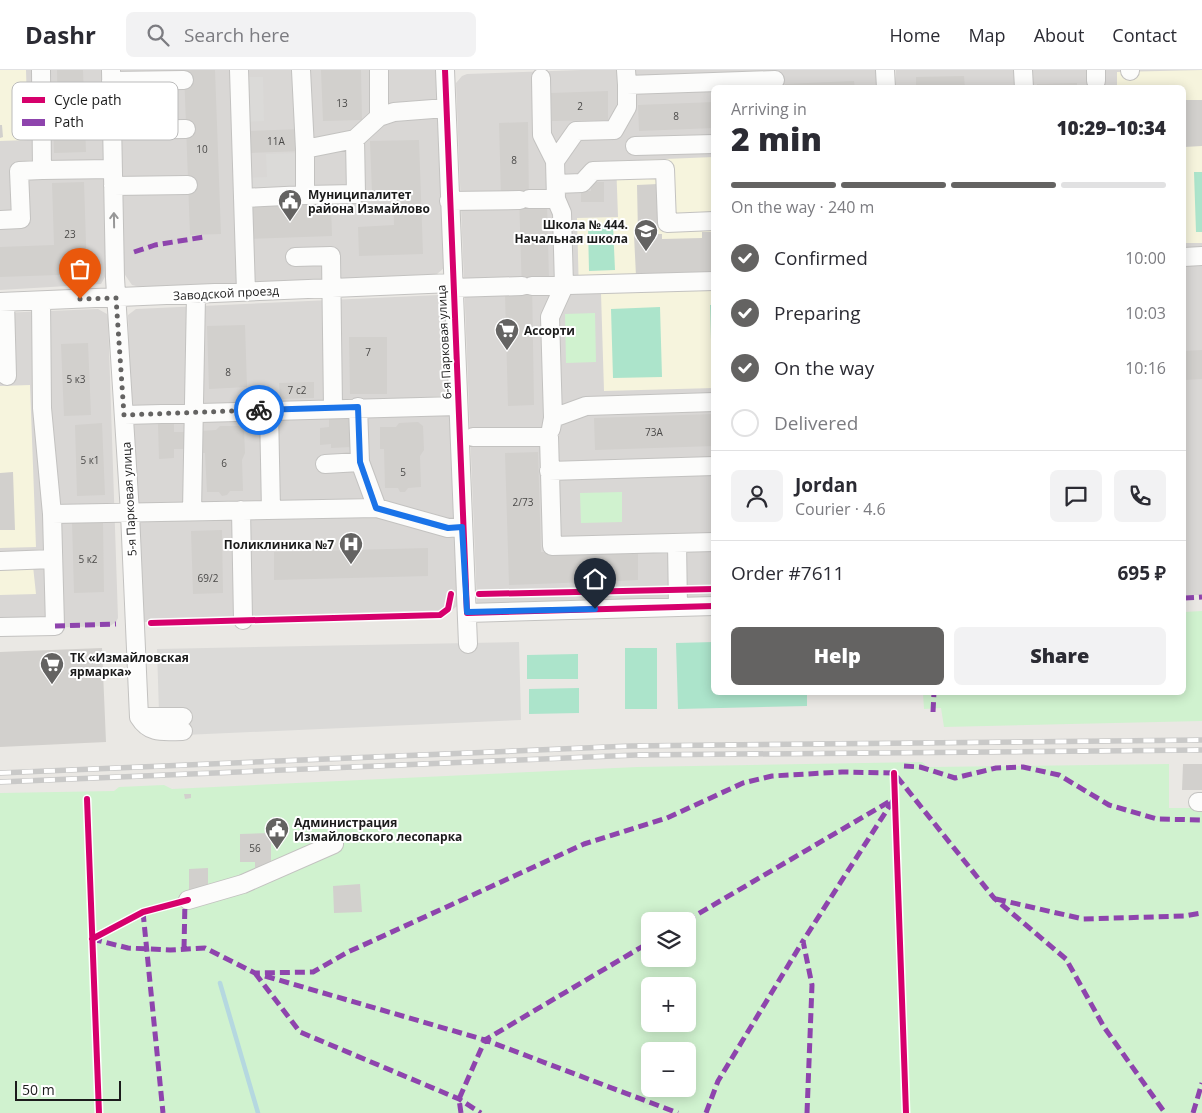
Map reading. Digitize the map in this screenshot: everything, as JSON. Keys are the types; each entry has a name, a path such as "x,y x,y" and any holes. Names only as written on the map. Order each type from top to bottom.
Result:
{"street":[{"path":"238,70 246,292"},
{"path":"300,70 305,149 305,196"},
{"path":"379,70 379,117"},
{"name":"6-я Парковая улица","path":"445,70 452,286 468,644"},
{"path":"885,70 886,85"},
{"path":"1023,70 1024,85"},
{"path":"111,75 184,80"},
{"path":"541,78 542,135 555,161 556,191 562,213 564,286 550,317 553,418 549,437 549,471 552,546 711,542"},
{"path":"555,161 576,131 614,130 627,107 626,78 775,79"},
{"path":"305,149 355,139 379,117 394,112 446,108"},
{"path":"178,130 186,130"},
{"path":"243,198 356,194 355,139"},
{"path":"42,140 42,170"},
{"name":"5-я Парковая улица","path":"112,140 116,298 130,513 139,718 183,724"},
{"path":"635,146 711,144"},
{"path":"449,201 524,200 582,183 594,171 665,169 667,223 711,221"},
{"path":"0,220 21,219 19,171 42,170 188,185"},
{"path":"296,258 331,256 334,408"},
{"path":"1186,257 1202,256"},
{"name":"Заводской проезд","path":"2,302 332,289 564,286 711,281"},
{"path":"192,511 192,414 196,295"},
{"path":"0,627 55,626 52,514 42,408 41,301"},
{"path":"2,302 7,376"},
{"path":"553,418 586,406 711,402"},
{"path":"124,415 163,419 192,414 269,410 458,406"},
{"path":"358,407 360,462 376,508"},
{"path":"269,410 271,510"},
{"path":"473,437 549,437"},
{"path":"325,464 360,462"},
{"path":"549,471 711,466"},
{"path":"52,514 376,508 448,528 462,527"},
{"path":"241,510 243,620"},
{"path":"677,543 678,607"},
{"path":"0,561 53,559"},
{"path":"467,612 711,606"},
{"path":"188,900 243,884 334,844"}],"shaded area":[{"path":"0,70 102,70 102,82 12,82 12,140 103,140 106,275 101,284 0,290"},
{"path":"0,70 26,70 26,82 12,82 12,140 28,140 0,141"},
{"path":"119,70 437,70 444,268 437,274 172,286 140,287 132,285 123,272 120,140 178,140 178,82 119,82"},
{"path":"582,70 878,70 878,85 711,85 711,606 477,605 456,83 462,76 467,74"},
{"path":"896,70 1202,70 1202,595 1186,595 1186,85 895,85"},
{"path":"1202,70 1202,243 1186,243 1186,85 1117,85 1117,72"},
{"path":"240,77 263,77 264,121 242,122"},
{"path":"300,153 300,192 244,195 243,178 267,177 266,154"},
{"name":"Школа № 444. Начальная школа","path":"711,157 711,388 604,391 601,293 579,294 577,218 618,217 616,161"},
{"path":"439,295 445,301 457,606 441,619 142,622 137,614 128,315 136,309"},
{"path":"98,309 107,314 108,318 118,618 110,626 0,629 0,313"},
{"path":"30,385 36,547 0,548 0,386"},
{"path":"33,566 36,594 0,595 0,567"},
{"path":"519,642 521,720 184,735 159,713 157,649"}],"green space":[{"path":"1194,172 1202,172 1202,232 1196,232"},
{"path":"613,225 615,270 589,271 588,226"},
{"path":"710,305 711,305 711,340"},
{"path":"660,307 662,377 613,378 611,309"},
{"path":"595,313 596,362 566,363 565,314"},
{"path":"622,492 622,522 581,523 580,493"},
{"path":"1202,611 1202,721 944,727 941,708 924,709 923,695 1186,695 1186,612"},
{"path":"711,642 711,695 807,695 807,706 678,709 676,643"},
{"path":"625,648 657,648 657,709 625,709"},
{"path":"578,654 578,679 527,679 527,655"},
{"path":"579,688 579,713 529,714 529,689"},
{"path":"922,762 928,767 1169,764 1169,808 1202,808 1202,1113 0,1113 0,793 114,791 119,787 164,785 172,789 637,767"}],"building":[{"path":"57,70 83,70 83,82 57,82"},
{"path":"184,70 215,70 221,234 190,235"},
{"path":"321,70 361,70 362,120 323,121"},
{"path":"964,76 965,85 916,85 916,77"},
{"path":"854,81 855,85 785,85"},
{"path":"1077,83 1077,85 1037,85"},
{"path":"608,91 608,120 552,121 551,93"},
{"path":"1186,100 1202,100 1202,146 1186,147"},
{"path":"711,102 711,128 639,131 638,105"},
{"path":"528,122 529,204 547,204 549,279 532,280 534,405 508,406 505,294 522,293 519,195 501,196 499,123"},
{"path":"0,125 2,125 3,137 0,138"},
{"path":"302,129 303,151 250,153 249,131"},
{"path":"54,140 86,140 86,152 54,153"},
{"path":"419,140 423,254 359,256 358,227 394,225 393,191 372,192 370,141"},
{"path":"84,182 87,274 0,277 0,247 54,245 52,183"},
{"path":"591,182 604,182 604,202 581,202 581,191 591,191"},
{"path":"658,184 659,227 655,227 655,234 662,234 662,239 702,238 702,232 711,232 711,273 636,276 634,235 638,234 637,185"},
{"name":"Муниципалитет района Измайлово","path":"331,204 332,236 250,239 249,207"},
{"path":"245,325 247,387 209,389 207,326"},
{"path":"349,337 387,337 387,394 350,394"},
{"path":"88,343 91,415 64,416 61,344"},
{"path":"1202,350 1202,379 1186,380 1186,351"},
{"path":"314,382 314,398 280,399 279,383"},
{"path":"711,414 711,446 595,450 594,418"},
{"path":"349,417 351,447 331,448 331,444 320,445 320,428 329,427 329,418"},
{"path":"418,422 423,426 424,450 420,456 421,487 408,488 405,492 400,492 398,488 385,488 384,449 380,449 380,427 396,427 399,423"},
{"path":"102,423 105,495 77,496 75,425"},
{"path":"158,424 174,424 174,432 185,432 186,449 174,449 174,458 159,459"},
{"path":"220,426 239,426 244,430 245,453 242,460 243,491 230,491 227,495 222,496 219,492 207,492 205,453 201,453 201,431 216,430"},
{"path":"538,452 541,552 589,551 589,555 598,555 598,551 638,550 638,580 599,582 598,576 590,576 590,582 509,585 505,453"},
{"path":"13,472 15,530 0,530 0,473"},
{"path":"103,521 104,592 74,593 72,522"},
{"path":"222,530 223,593 193,594 191,531"},
{"path":"428,548 428,576 274,580 274,552"},
{"name":"ТК «Измайловская ярмарка»","path":"102,648 106,742 0,747 0,652"},
{"path":"1183,764 1202,764 1202,790 1182,790"},
{"path":"184,794 191,794 191,798 185,799"},
{"path":"271,833 271,868 255,868 255,862 240,862 240,834"},
{"path":"208,868 208,889 189,890 189,869"},
{"path":"360,884 362,912 334,913 333,886"}],"waterway":[{"path":"220,983 258,1113"}],"railway":[{"path":"0,773 630,746 1202,740"},
{"path":"0,782 636,755 1202,750"}],"marked path":[{"path":"134,252 155,245 204,237"},
{"path":"1186,598 1202,597"},
{"path":"55,626 116,624"},
{"path":"933,712 934,695"},
{"path":"904,766 920,767 955,778 996,768 1023,767 1059,775 1109,805 1157,819 1202,820"},
{"path":"92,939 128,948 170,950 205,948 255,973 313,972 348,952 584,844 667,818 743,783 772,776 842,772 894,773 994,898 1066,959 1104,1027 1165,1113"},
{"path":"807,1113 812,985 803,941 894,799"},
{"path":"696,915 892,800"},
{"path":"996,899 1083,919 1184,916 1202,913"},
{"path":"184,949 185,900"},
{"path":"143,912 163,1113"},
{"path":"706,1113 718,1081 803,941"},
{"path":"461,1113 459,1099 485,1040 641,947"},
{"path":"255,973 300,1032 459,1099 481,1113"},
{"path":"265,976 485,1040 678,1113"},
{"path":"1193,1113 1202,1083"}],"cycle path":[{"path":"445,70 467,613 711,606"},
{"path":"479,594 711,589"},
{"path":"151,623 440,615 448,609 451,594"},
{"path":"894,773 906,1113"},
{"path":"87,799 99,1113"},
{"path":"92,939 143,912 188,900"}],"way so far":[{"path":"80,299 116,298 124,415 192,414 259,410"}],"place":[{"name":"Муниципалитет района Измайлово","path":"290,222"},
{"name":"Школа № 444. Начальная школа","path":"646,252"},
{"name":"Ассорти","path":"507,351"},
{"name":"Поликлиника №7","path":"351,565"},
{"name":"ТК «Измайловская ярмарка»","path":"52,685"},
{"name":"Администрация Измайловского лесопарка","path":"277,850"}],"route":[{"path":"259,410 358,407 360,462 376,508 448,528 462,527 467,612 595,609"}]}
